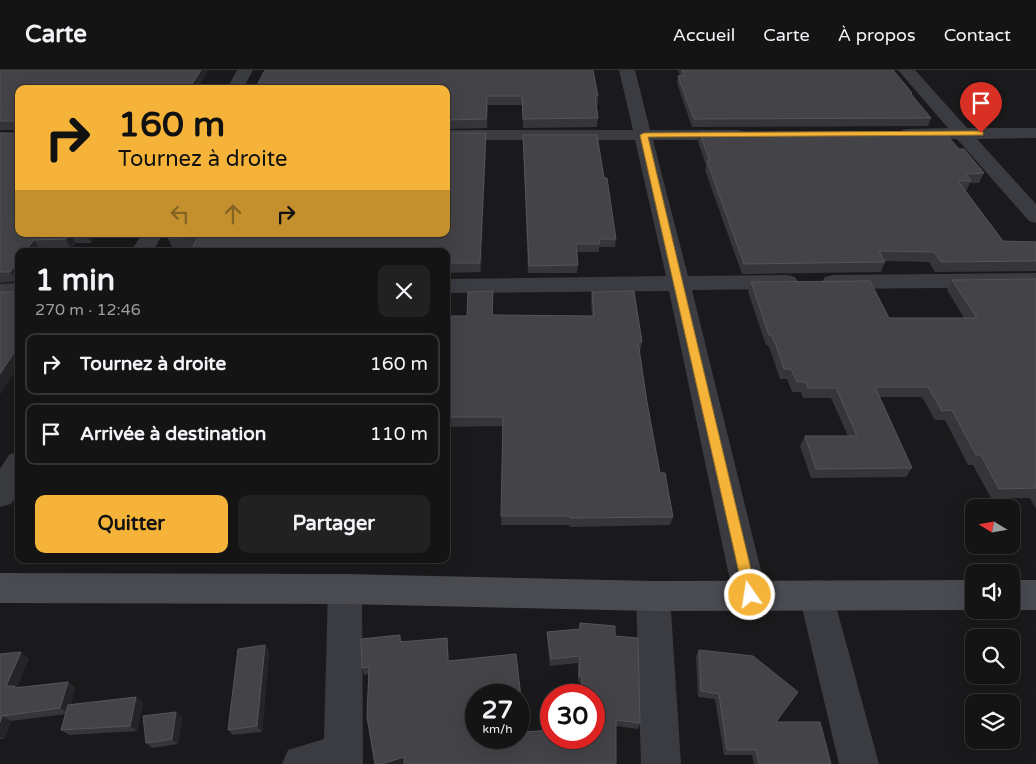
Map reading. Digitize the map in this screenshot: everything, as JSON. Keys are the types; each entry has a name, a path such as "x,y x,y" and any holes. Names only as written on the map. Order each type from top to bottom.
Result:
{"street":[{"path":"237,85 245,70"},
{"path":"627,70 679,284 750,595"},
{"path":"906,70 1036,217"},
{"path":"893,134 1036,133"},
{"path":"450,135 753,134"},
{"path":"144,248 150,237"},
{"path":"450,286 1036,280"},
{"path":"0,291 15,290"},
{"path":"0,495 15,470"},
{"path":"0,588 345,589 654,596 965,595"},
{"path":"302,764 343,759 345,589"},
{"path":"816,595 859,764"},
{"path":"1020,595 1036,596"},
{"path":"654,596 660,764"}],"building":[{"path":"0,70 201,70 192,85 15,85 15,121 0,121"},
{"path":"265,70 593,70 598,96 595,96 598,118 523,119 522,96 487,96 486,119 450,120 450,85 257,85"},
{"path":"682,70 893,70 931,118 694,119 678,76 684,76"},
{"path":"699,132 944,132 959,149 964,149 984,173 966,174 971,181 958,181 1003,241 1036,242 1036,261 941,262 934,252 879,251 885,262 744,264 707,161 710,161"},
{"path":"0,133 15,133 15,237 68,237 66,239 34,240 27,248 15,248 15,265 10,272 0,272"},
{"path":"450,133 486,133 480,263 450,263 450,248 192,248 198,237 450,237"},
{"path":"523,135 597,135 604,178 607,178 616,239 599,239 600,244 576,244 578,265 529,266"},
{"path":"1036,279 1036,488 999,489 981,455 976,455 952,410 942,411 928,387 875,387 912,468 816,469 805,436 857,436 836,388 808,388 806,382 797,382 791,369 784,369 776,345 771,335 769,335 751,282 870,281 889,318 977,318 952,280"},
{"path":"493,291 492,315 594,316 592,292 634,291 642,342 638,342 647,402 660,473 665,473 673,517 570,518 570,516 501,516 503,417 450,417 450,316 467,316 468,292"},
{"path":"0,292 15,292 15,351 0,374"},
{"path":"580,623 615,626 615,636 638,638 640,723 616,720 616,764 404,764 404,757 382,764 375,764 367,717 369,667 362,668 361,639 400,635 400,642 447,638 448,661 516,654 519,684 465,684 465,749 530,749 530,732 540,731 540,749 605,749 605,684 582,684 582,676 579,676 580,656 551,659 547,632 580,629"},
{"path":"265,645 257,726 228,730 238,649"},
{"path":"699,650 753,656 798,692 776,722 820,722 831,764 759,764 756,750 727,750 719,694 701,691"},
{"path":"21,652 6,686 15,686 14,688 68,682 60,708 2,716 0,722 0,654"},
{"path":"136,697 130,726 61,730 68,705"},
{"path":"176,712 172,739 146,743 143,716"}],"route":[{"path":"750,595 644,135 981,133"}]}
